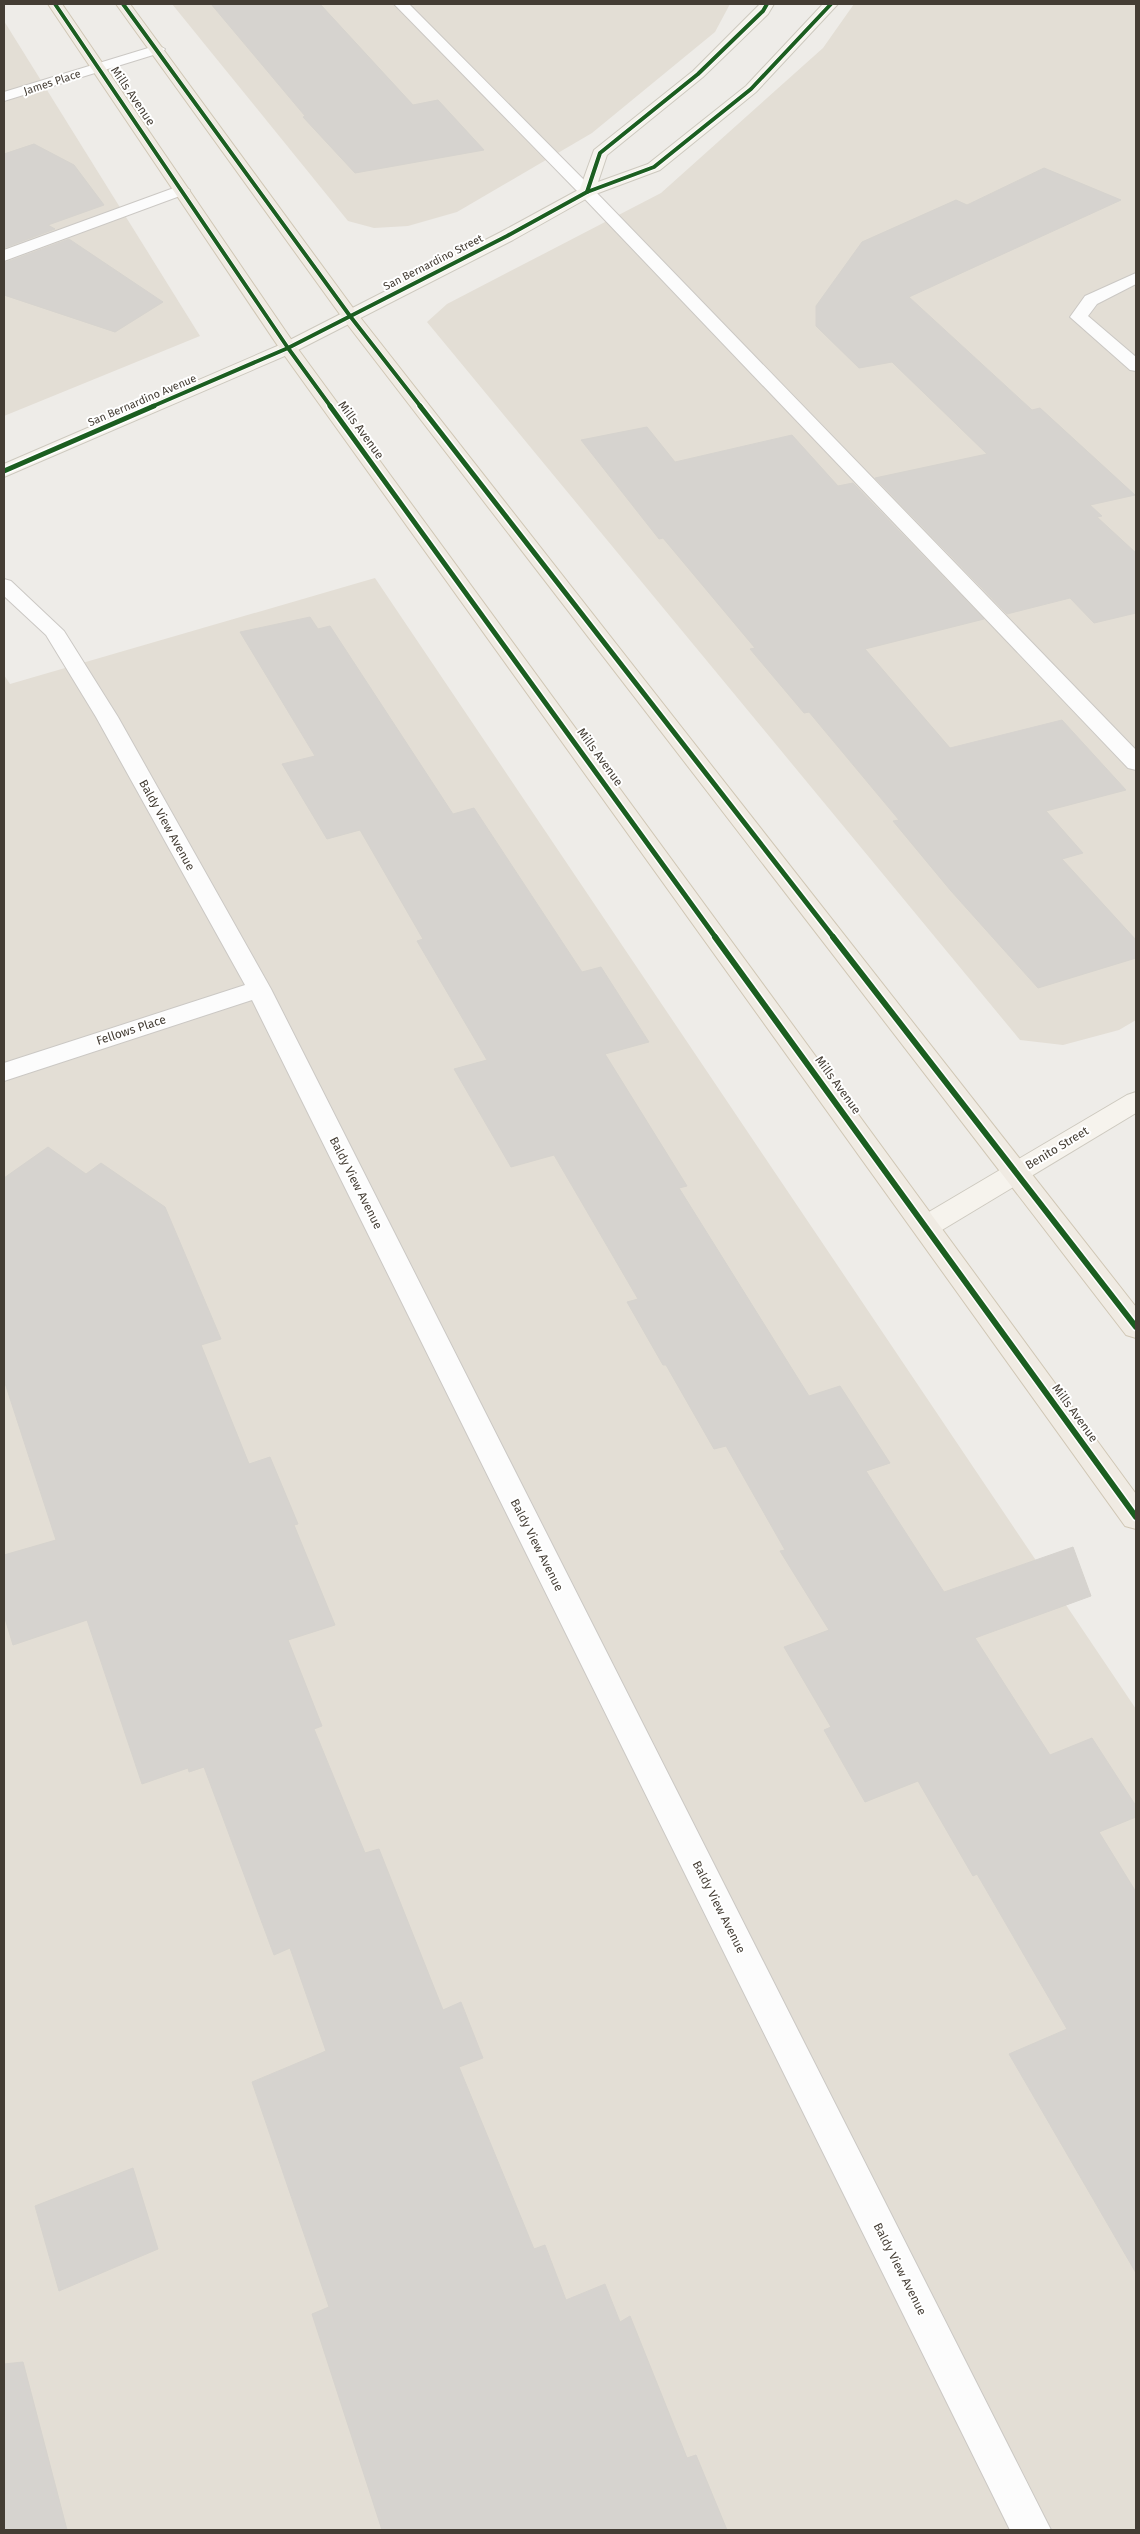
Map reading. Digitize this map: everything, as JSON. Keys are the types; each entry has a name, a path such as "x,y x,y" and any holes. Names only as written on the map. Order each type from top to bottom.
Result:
{"main road":[{"name":"Mills Avenue","path":"55,4 99,66 288,348 927,1226 1136,1517"},
{"path":"123,4 158,49 350,316 1018,1172 1136,1327"},
{"path":"587,192 600,153 698,74 768,4"},
{"name":"San Bernardino Street","path":"288,348 507,236 587,192 654,167 751,89 831,4"},
{"name":"San Bernardino Avenue","path":"4,471 288,348"},
{"name":"Benito Street","path":"927,1226 1136,1101"}],"street":[{"path":"401,4 587,192 1136,763"},
{"name":"James Place","path":"4,98 99,66 158,49"},
{"path":"4,256 182,190"},
{"path":"1136,278 1090,300 1079,317 1136,366"},
{"name":"Baldy View Avenue","path":"4,585 54,632 107,717 259,989 1031,2530"},
{"name":"Fellows Place","path":"4,1072 259,989"}],"shaded area":[{"path":"172,4 730,4 715,32 592,133 457,212 408,226 374,228 348,221"},
{"path":"854,4 1136,4 1136,1020 1119,1030 1063,1045 1020,1040 427,322 447,304 661,193 823,48"},
{"path":"4,21 200,336 4,416"},
{"path":"375,578 1136,1709 1136,2530 4,2530 4,675 10,684"}],"building":[{"path":"211,4 320,4 413,105 438,100 484,150 355,173 303,117 305,116"},
{"path":"34,144 74,165 104,205 48,225 55,229 4,248 4,154"},
{"path":"1044,168 1121,200 909,297 1032,410 1040,408 1135,495 1090,505 1102,516 1097,517 1136,553 1136,613 1094,623 1070,598 1007,614 875,478 987,454 892,362 859,368 816,326 816,306 862,242 956,200 967,205"},
{"path":"69,239 163,302 115,332 4,295 4,263"},
{"path":"647,427 675,462 792,435 838,486 853,483 984,619 865,649 950,748 1062,720 1126,790 1046,811 1083,853 1062,859 1136,940 1136,958 1038,988 951,891 893,821 899,820 809,712 804,713 750,649 755,648 663,538 659,539 581,440"},
{"path":"310,617 318,629 330,626 453,814 474,808 582,972 601,967 649,1042 605,1054 687,1186 679,1188 809,1396 840,1386 890,1463 866,1471 944,1592 1073,1547 1091,1596 975,1638 1050,1755 1092,1738 1136,1806 1136,1817 1099,1832 1136,1892 1136,2273 1009,2054 1067,2029 977,1874 973,1876 918,1781 865,1802 824,1730 831,1727 784,1647 829,1630 780,1551 785,1550 726,1446 714,1449 666,1365 663,1365 627,1302 638,1299 554,1155 511,1167 454,1069 487,1060 417,941 423,939 360,830 327,839 282,764 315,756 240,632"},
{"path":"48,1147 86,1174 101,1163 165,1207 221,1339 201,1345 249,1464 270,1457 298,1524 294,1525 335,1625 288,1640 322,1726 314,1729 365,1853 379,1849 443,2010 461,2002 483,2058 459,2067 534,2249 545,2245 566,2300 605,2284 620,2322 630,2316 687,2458 696,2455 727,2530 382,2530 312,2314 329,2307 252,2082 326,2051 290,1948 274,1955 204,1767 189,1772 188,1768 142,1784 87,1620 13,1645 4,1615 4,1555 56,1540 4,1380 4,1178"},
{"path":"133,2168 158,2249 59,2291 35,2206"},
{"path":"23,2362 67,2530 4,2530 4,2364"}],"cycle path":[{"path":"55,4 99,66 288,348 1136,1517"},
{"path":"123,4 350,316 1136,1327"},
{"path":"587,192 600,153 698,74 763,11 767,4"},
{"path":"4,471 288,348 507,236 587,192 654,167 751,89 831,4"}]}
